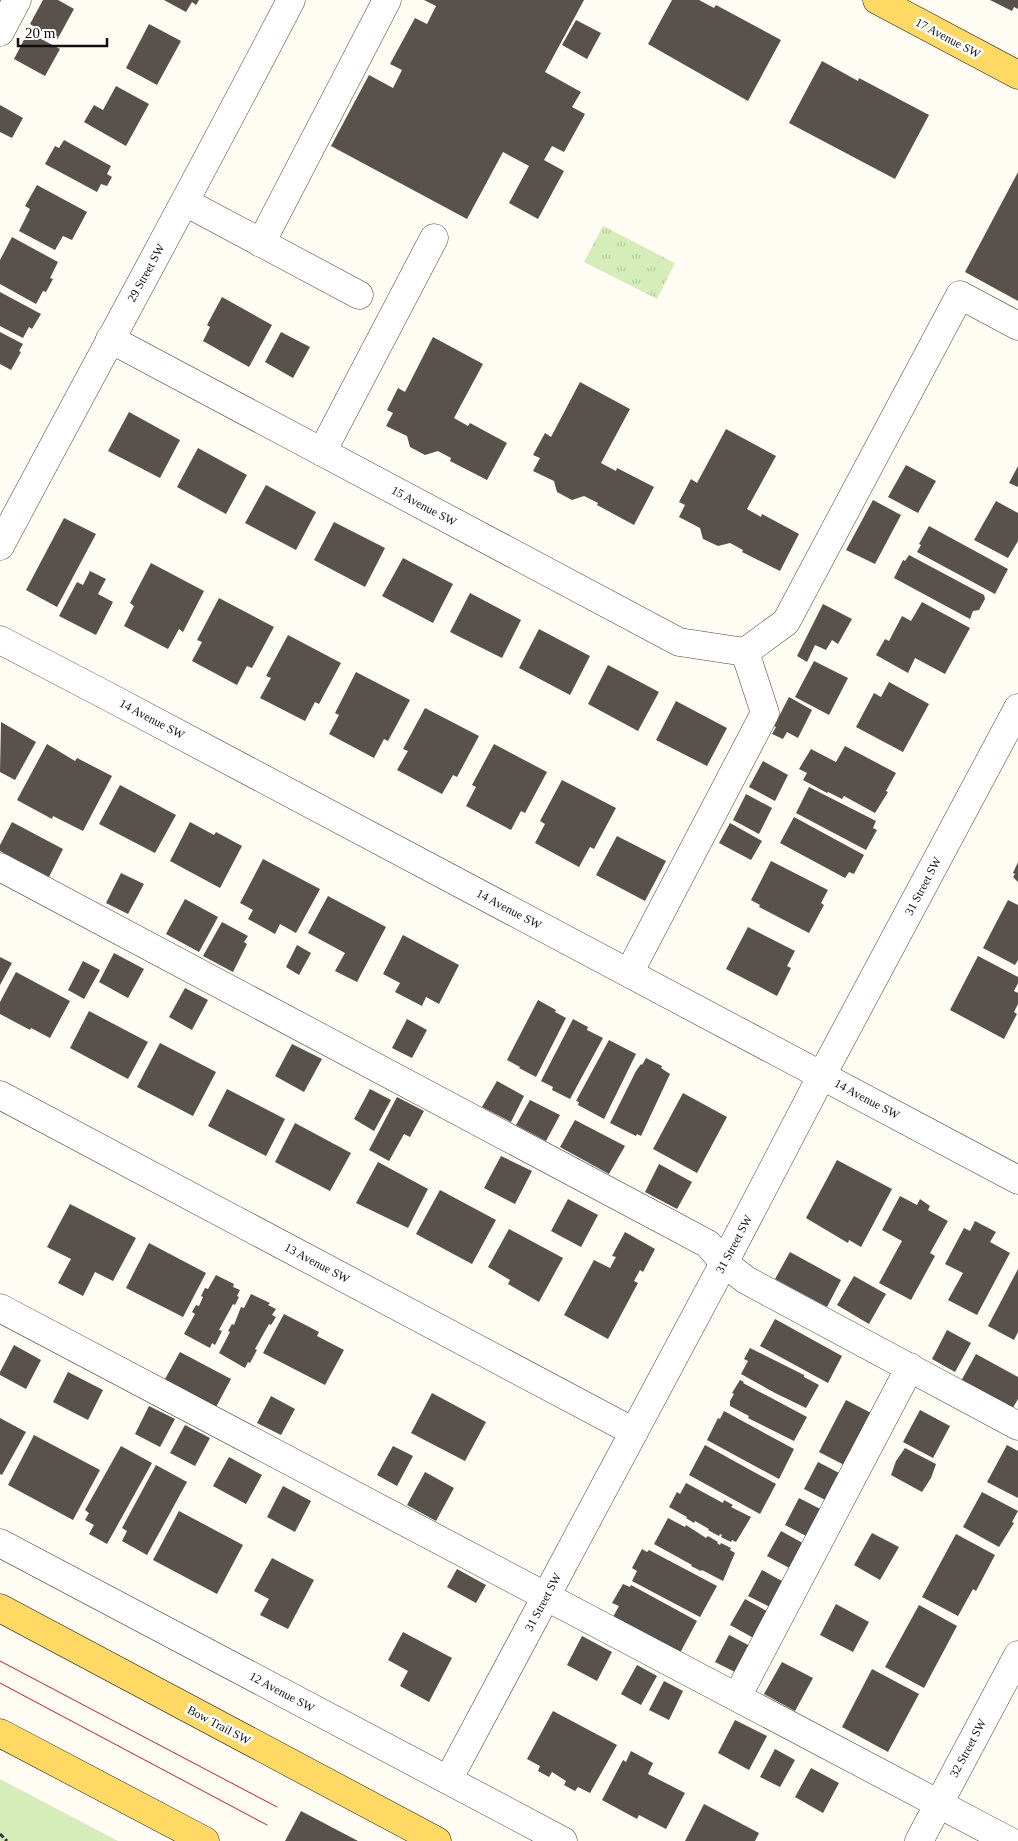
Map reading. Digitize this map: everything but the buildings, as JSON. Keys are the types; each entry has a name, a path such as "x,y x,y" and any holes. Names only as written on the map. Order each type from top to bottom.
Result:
{"main road":[{"name":"17 Avenue SW","path":"887,2 1018,75"},
{"name":"Bow Trail SW","path":"0,1608 437,1841"},
{"path":"0,1733 205,1841"}],"street":[{"path":"0,32 17,0"},
{"name":"29 Street SW","path":"0,546 292,0"},
{"path":"261,243 387,0"},
{"path":"185,202 359,295"},
{"path":"322,452 434,238"},
{"path":"629,973 765,713 745,652 786,622 960,295 1018,326"},
{"name":"15 Avenue SW","path":"110,339 679,642 745,652"},
{"name":"14 Avenue SW","path":"0,640 1018,1180"},
{"name":"31 Street SW","path":"448,1780 1018,708"},
{"path":"0,867 708,1244 724,1263 746,1280 1018,1426"},
{"name":"13 Avenue SW","path":"0,1095 634,1432"},
{"path":"0,1308 1009,1841"},
{"path":"737,1697 910,1367"},
{"name":"12 Avenue SW","path":"0,1543 564,1841"},
{"name":"32 Street SW","path":"919,1841 1018,1655"}],"path":[{"path":"0,1834 7,1841"}],"green space":[{"path":"603,226 675,263 657,299 584,262"},
{"path":"0,1779 118,1841 0,1841"}],"tram line":[{"path":"0,1661 277,1807"},
{"path":"0,1683 267,1825"}]}
